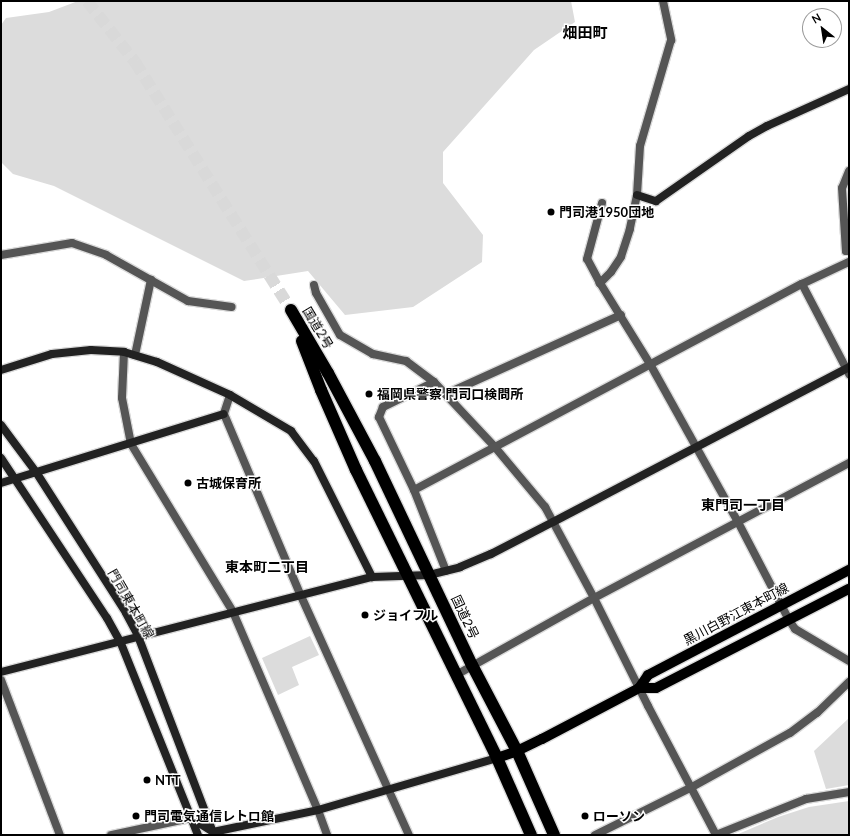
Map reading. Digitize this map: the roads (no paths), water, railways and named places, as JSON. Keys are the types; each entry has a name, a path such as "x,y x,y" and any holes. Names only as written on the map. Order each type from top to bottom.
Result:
{"highway":[{"name":"国道2号","path":"531,835 497,758 407,576 321,390 291,310 328,373 375,461 472,665 517,751 554,835"}],"main road":[{"name":"黒川白野江東本町線","path":"639,688 648,675 849,570"},
{"name":"黒川白野江東本町線","path":"497,758 517,751 639,688 656,688 849,589"}],"street":[{"path":"600,283 611,272 621,258 630,229 637,195 640,146 671,40 663,1"},
{"path":"637,195 656,201 749,136 767,126 849,89"},
{"path":"849,171 842,188 846,251 849,251"},
{"path":"602,203 587,259 600,283 650,364 738,522 789,620 796,629 849,661"},
{"path":"1,255 72,243 106,255 188,301 232,307"},
{"path":"414,490 494,446 802,284 849,262"},
{"path":"135,355 151,280"},
{"path":"1,672 372,577 407,576 446,571 491,554 848,370 802,284"},
{"path":"314,285 316,293 340,335 373,354 406,361 434,382 494,446 545,507 594,598 716,835 806,799 849,792"},
{"path":"446,394 621,315"},
{"path":"1,370 52,354 91,350 124,352 157,362 230,395 291,432 314,460 372,577"},
{"path":"124,352 122,398 130,444 233,612 318,810 327,835"},
{"path":"434,382 383,407 379,417 414,490 446,571"},
{"path":"230,395 224,414 301,596 409,835"},
{"path":"1,483 224,414"},
{"name":"門司東本町線","path":"1,425 36,472 126,613 138,636 214,834"},
{"name":"門司東本町線","path":"1,458 107,618 120,641 198,835"},
{"path":"456,675 594,598 849,463"},
{"path":"1,680 60,835"},
{"path":"595,835 692,787 790,734 817,713 849,682"},
{"path":"111,835 191,818 214,834 318,810 497,758"}],"tunnel":[{"path":"87,1 135,62 291,310"}],"place":[{"name":"門司港1950団地","path":"551,212"},
{"name":"福岡県警察 門司口検問所","path":"369,394"},
{"name":"古城保育所","path":"188,483"},
{"name":"ジョイフル","path":"365,615"},
{"name":"NTT","path":"147,780"},
{"name":"門司電気通信レトロ館","path":"136,816"},
{"name":"ローソン","path":"585,816"}],"district":[{"name":"畑田町","path":"585,33"},
{"name":"東門司一丁目","path":"743,505"},
{"name":"東本町二丁目","path":"267,567"}]}
